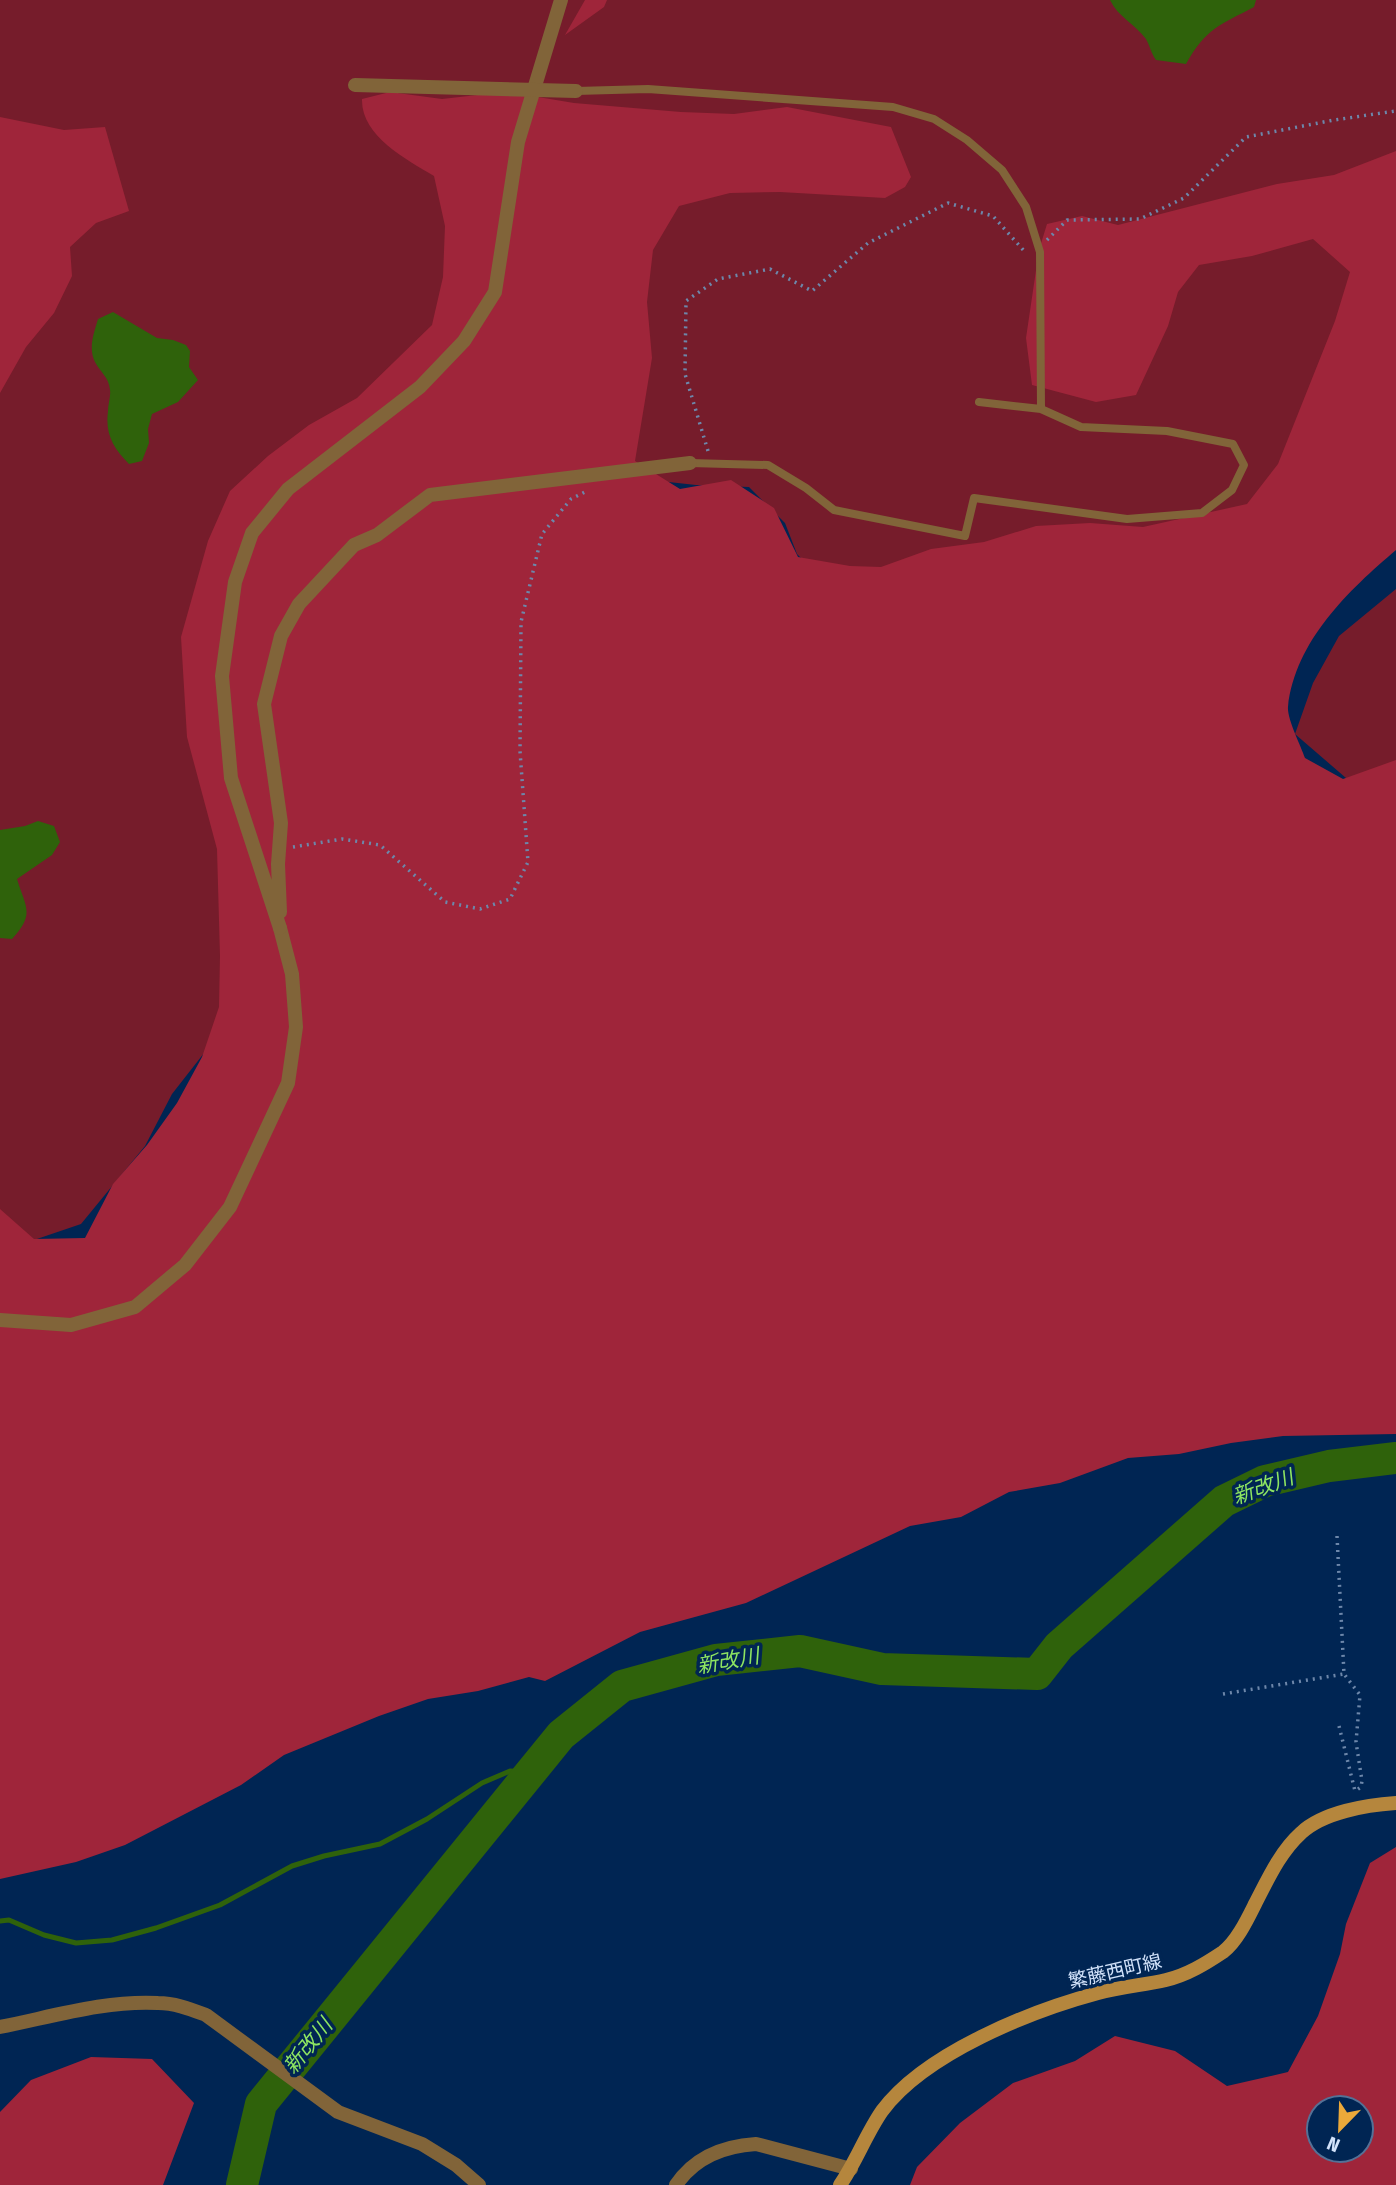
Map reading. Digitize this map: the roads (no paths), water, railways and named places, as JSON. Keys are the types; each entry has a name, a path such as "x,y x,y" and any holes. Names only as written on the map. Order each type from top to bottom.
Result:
{"main road":[{"name":"繁藤西町線","path":"840,2185 883,2111 935,2062 984,2036 1057,2004 1102,1992 1169,1980 1201,1967 1229,1947 1250,1915 1282,1854 1302,1831 1359,1807 1396,1803"}],"street":[{"path":"0,1320 71,1325 135,1307 185,1265 230,1207 288,1083 296,1027 292,974 280,928 231,778 222,676 235,582 252,533 288,489 420,387 464,341 495,292 518,142 561,0"},
{"path":"355,85 576,92"},
{"path":"280,928 278,864 281,823 264,704 281,636 299,604 354,545 377,535 430,495 690,463"},
{"path":"0,2027 92,2007 157,2002 184,2007 206,2015 338,2112 422,2144 456,2165 479,2185"},
{"path":"676,2185 685,2172 707,2155 742,2145 756,2144 851,2169"}],"lane":[{"path":"576,92 648,89 893,107 934,119 967,140 1002,170 1026,207 1040,252 1041,409"},
{"path":"690,463 768,465 806,488 834,510 965,536 974,498 1127,519 1202,513 1232,490 1244,465 1233,444 1167,431 1081,427 1041,409 979,401"}],"waterway":[{"name":"新改川","path":"242,2185 261,2104 561,1735 622,1686 716,1660 800,1651 882,1669 1037,1674 1059,1646 1224,1501 1265,1481 1329,1466 1396,1458"},
{"path":"0,1921 9,1920 44,1935 76,1943 112,1940 156,1928 220,1905 292,1866 380,1844 427,1819 482,1783 510,1771 531,1772"}]}
